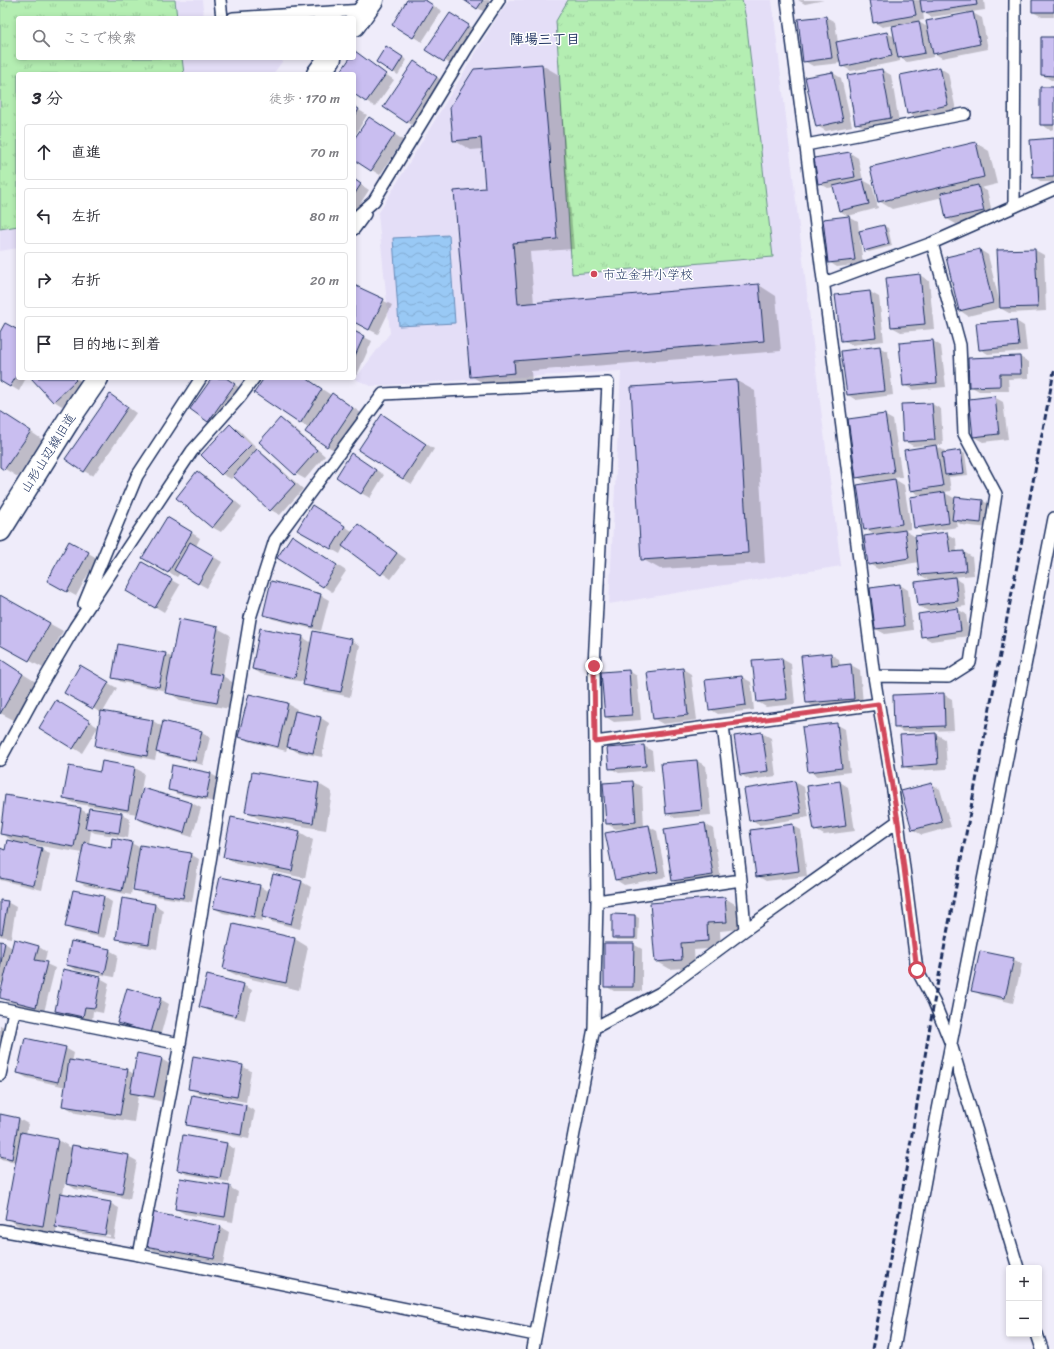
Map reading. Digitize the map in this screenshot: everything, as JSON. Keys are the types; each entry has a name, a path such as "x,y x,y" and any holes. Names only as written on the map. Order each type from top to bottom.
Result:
{"street":[{"path":"320,72 328,60"},
{"name":"山形山辺線旧道","path":"0,530 75,410 96,380"}],"lane":[{"path":"220,0 222,16"},
{"path":"356,226 374,201 467,48 499,0"},
{"path":"787,0 874,676 898,821 917,970 934,1002 951,1044 1017,1265"},
{"path":"1014,206 1015,0"},
{"path":"277,16 364,12"},
{"path":"806,145 965,114"},
{"path":"824,284 932,243 1014,206 1054,190"},
{"path":"356,217 374,201"},
{"path":"874,676 948,677 970,663 996,494 964,434 960,345 932,243"},
{"path":"75,627 137,476 200,380"},
{"path":"0,760 38,690 75,627 192,451 240,398 253,380"},
{"path":"139,1255 180,1044 250,618 275,540 383,394 608,383 594,666 597,901 594,1028 533,1349"},
{"path":"894,1349 951,1044 1054,518"},
{"path":"595,742 878,704"},
{"path":"723,725 741,880 745,930"},
{"path":"594,1028 660,993 745,930 898,821"},
{"path":"597,901 741,880"},
{"path":"0,1008 180,1044"},
{"path":"0,1075 14,1011"},
{"path":"0,1230 139,1255 535,1335"},
{"path":"1038,1337 1042,1349"}],"shaded area":[{"path":"0,0 202,0 204,16 16,16 16,60 284,60 274,72 16,72 16,248 0,251"},
{"name":"市立金井小学校","path":"509,0 772,0 841,566 609,604 621,371 371,386 356,379 390,333 378,214"}],"green space":[{"path":"0,0 175,0 177,16 16,16 16,60 182,60 184,72 16,72 16,226 0,229"},
{"path":"568,0 742,0 746,19 773,257 572,274 556,21"}],"water":[{"path":"449,235 455,323 399,326 393,238"}],"building":[{"path":"407,0 425,0 433,5 413,38 392,25"},
{"path":"464,0 483,0 477,9"},
{"path":"869,0 913,0 916,15 873,23"},
{"path":"920,0 976,0 977,5 922,13"},
{"path":"1032,0 1054,0 1054,12 1032,12"},
{"path":"973,12 980,44 933,54 926,21"},
{"path":"450,13 469,25 444,62 425,50"},
{"path":"826,16 832,58 803,62 798,19"},
{"path":"919,21 925,53 898,58 892,26"},
{"path":"887,32 892,56 841,67 836,42"},
{"path":"1041,37 1054,37 1054,76 1041,75"},
{"path":"386,46 403,57 393,73 376,62"},
{"path":"356,52 386,74 366,102 356,95 356,72 340,72 349,60 356,60"},
{"path":"414,61 437,77 407,123 383,107"},
{"path":"542,64 557,239 513,243 518,304 759,284 764,341 514,361 515,373 470,377 454,191 485,188 481,138 453,141 450,107 474,69"},
{"path":"940,67 948,105 907,114 900,75"},
{"path":"882,69 891,118 855,124 847,75"},
{"path":"833,72 843,121 816,127 805,77"},
{"path":"1040,87 1054,87 1054,125 1040,125"},
{"path":"356,107 359,109 356,114"},
{"path":"369,117 395,134 371,171 356,161 356,136"},
{"path":"1054,138 1054,177 1033,178 1030,140"},
{"path":"976,142 984,177 878,202 870,167"},
{"path":"850,152 855,177 818,184 814,158"},
{"path":"863,179 869,204 839,211 833,186"},
{"path":"356,180 361,184 356,192"},
{"path":"978,185 984,211 946,219 941,193"},
{"path":"849,216 855,260 828,263 823,219"},
{"path":"884,225 889,244 864,251 859,231"},
{"path":"980,249 993,303 959,311 946,257"},
{"path":"1035,249 1038,307 1000,308 997,250"},
{"path":"920,274 925,324 891,327 886,278"},
{"path":"356,286 384,299 369,330 356,323"},
{"path":"870,291 876,337 841,341 835,295"},
{"path":"1016,320 1019,346 979,350 976,323"},
{"path":"5,323 16,329 16,376 10,387 0,381 0,332"},
{"path":"356,332 364,336 356,354"},
{"path":"933,340 937,383 903,386 899,343"},
{"path":"880,346 885,391 847,395 841,351"},
{"path":"1020,356 1021,374 1000,374 1000,386 969,387 968,358"},
{"path":"33,380 76,380 53,402"},
{"path":"211,380 229,380 235,384 208,422 190,409"},
{"path":"263,380 309,380 322,389 300,424 254,393"},
{"path":"737,380 748,553 641,560 631,387"},
{"path":"332,393 353,408 327,447 305,432"},
{"path":"110,394 128,407 84,472 65,459"},
{"path":"995,396 999,434 973,437 969,399"},
{"path":"932,403 935,440 903,442 901,404"},
{"path":"0,411 31,431 4,470 0,467"},
{"path":"382,414 426,444 403,479 358,450"},
{"path":"885,414 894,472 856,478 848,419"},
{"path":"280,418 317,450 295,475 259,442"},
{"path":"230,424 251,445 221,475 201,455"},
{"path":"936,445 943,486 910,491 904,450"},
{"path":"257,449 295,484 270,511 233,476"},
{"path":"961,450 964,473 945,475 942,453"},
{"path":"351,453 376,470 361,494 336,477"},
{"path":"197,471 234,501 212,528 176,498"},
{"path":"895,479 902,524 864,530 857,485"},
{"path":"945,492 949,523 914,528 910,497"},
{"path":"955,497 983,500 981,523 952,520"},
{"path":"312,505 345,526 331,549 297,530"},
{"path":"167,517 192,532 168,573 142,558"},
{"path":"358,524 397,553 381,575 342,546"},
{"path":"905,530 909,558 868,565 864,536"},
{"path":"947,532 950,552 964,551 966,571 919,575 915,536"},
{"path":"292,535 337,565 323,587 277,558"},
{"path":"69,541 89,552 67,592 47,581"},
{"path":"190,542 214,556 198,584 174,570"},
{"path":"142,562 172,579 155,608 126,591"},
{"path":"955,577 958,601 918,606 915,582"},
{"path":"271,581 321,594 313,627 263,615"},
{"path":"900,584 904,626 875,629 870,588"},
{"path":"0,595 50,623 29,661 0,645"},
{"path":"958,608 961,631 921,637 918,614"},
{"path":"179,619 218,627 209,673 223,675 217,703 165,693"},
{"path":"260,628 303,636 295,678 252,669"},
{"path":"313,631 352,639 341,692 303,685"},
{"path":"118,644 166,653 159,687 112,678"},
{"path":"831,653 832,666 851,664 854,699 806,703 801,656"},
{"path":"782,658 787,699 757,702 752,660"},
{"path":"0,659 23,674 0,714"},
{"path":"80,665 109,682 93,709 64,693"},
{"path":"683,668 688,715 653,719 647,672"},
{"path":"629,670 632,715 605,717 601,672"},
{"path":"742,676 746,705 709,710 705,680"},
{"path":"944,693 945,726 894,728 893,695"},
{"path":"249,694 288,703 278,747 238,737"},
{"path":"56,700 90,721 73,749 39,728"},
{"path":"101,711 153,720 147,756 95,746"},
{"path":"295,711 321,717 313,753 287,747"},
{"path":"163,721 202,731 195,761 156,752"},
{"path":"837,723 842,768 808,772 802,727"},
{"path":"762,732 768,771 740,775 734,736"},
{"path":"936,733 938,764 903,767 900,735"},
{"path":"644,745 646,766 609,769 607,748"},
{"path":"697,760 702,810 666,814 661,763"},
{"path":"102,761 135,767 128,810 63,798 69,766 100,772"},
{"path":"172,765 211,773 206,798 168,790"},
{"path":"252,772 319,783 313,823 245,812"},
{"path":"633,781 636,822 606,824 603,783"},
{"path":"795,781 801,813 749,821 744,789"},
{"path":"840,781 846,826 814,831 807,786"},
{"path":"932,783 942,822 912,830 901,791"},
{"path":"143,788 192,803 184,833 135,818"},
{"path":"5,795 81,808 74,847 0,834"},
{"path":"89,808 122,813 119,833 85,828"},
{"path":"231,817 300,831 292,871 223,857"},
{"path":"705,823 713,875 672,881 664,829"},
{"path":"793,824 799,871 756,877 750,830"},
{"path":"649,825 658,872 615,880 605,833"},
{"path":"112,838 132,842 122,891 76,881 84,842 111,848"},
{"path":"7,840 42,848 34,885 0,878 0,848 5,850"},
{"path":"140,845 191,853 183,898 133,890"},
{"path":"273,874 302,881 291,924 262,917"},
{"path":"220,877 260,885 254,917 213,908"},
{"path":"73,890 104,896 97,934 65,927"},
{"path":"725,897 727,922 707,923 708,941 681,943 682,960 655,962 650,903"},
{"path":"122,898 155,904 149,944 116,939"},
{"path":"0,900 8,901 2,934 0,933"},
{"path":"612,914 635,915 635,938 612,938"},
{"path":"233,924 295,938 286,983 223,969"},
{"path":"14,939 39,946 35,960 47,962 36,1007 0,998"},
{"path":"0,941 5,942 0,968"},
{"path":"71,941 110,949 105,973 66,965"},
{"path":"604,943 634,943 633,987 604,987"},
{"path":"980,951 1014,958 1005,998 971,991"},
{"path":"63,969 101,977 95,1008 85,1007 83,1017 55,1011"},
{"path":"207,975 244,984 236,1016 199,1007"},
{"path":"127,988 161,998 151,1033 117,1023"},
{"path":"25,1038 66,1047 58,1082 17,1073"},
{"path":"137,1053 162,1058 154,1097 130,1093"},
{"path":"193,1056 243,1065 237,1097 188,1089"},
{"path":"69,1060 128,1069 120,1115 62,1106"},
{"path":"192,1095 246,1105 241,1135 186,1125"},
{"path":"0,1114 19,1118 12,1159 0,1156"},
{"path":"21,1132 58,1139 43,1226 5,1219"},
{"path":"183,1135 227,1143 220,1178 177,1170"},
{"path":"72,1145 129,1155 122,1194 66,1184"},
{"path":"180,1178 230,1186 225,1217 175,1209"},
{"path":"60,1193 111,1202 105,1235 55,1227"},
{"path":"151,1212 221,1226 214,1259 145,1246"}],"railway":[{"path":"872,1349 898,1218 934,1002 1054,371"}],"place":[{"name":"市立金井小学校","path":"594,274"}],"district":[{"name":"陣場三丁目","path":"545,39"}],"route":[{"path":"594,666 595,742 878,704 898,821 917,970"}]}
